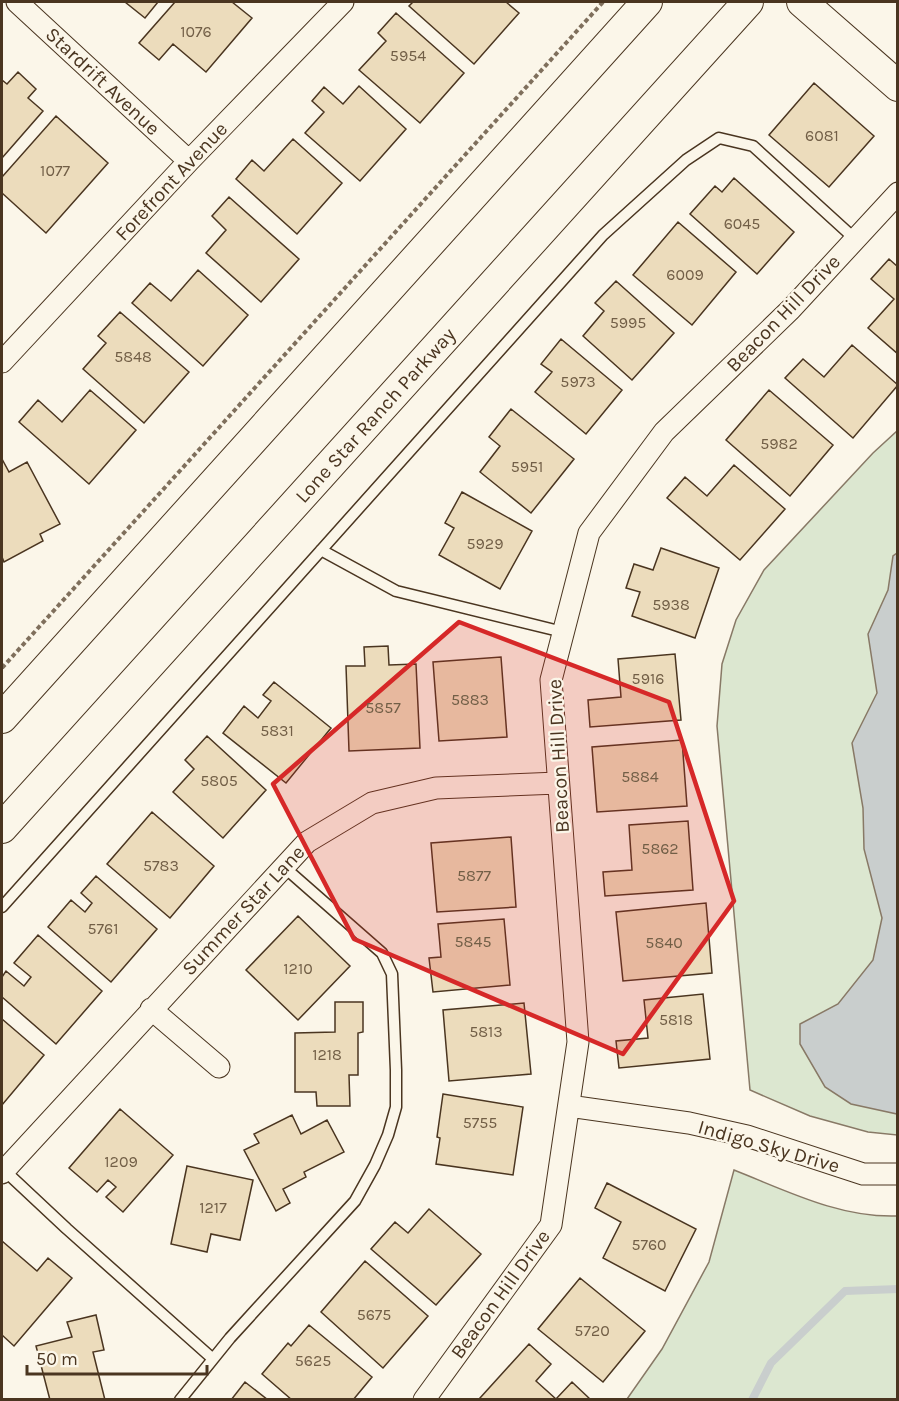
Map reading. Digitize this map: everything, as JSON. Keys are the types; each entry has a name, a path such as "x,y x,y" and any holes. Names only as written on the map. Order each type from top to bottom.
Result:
{"main road":[{"path":"2,718 647,2"},
{"name":"Lone Star Ranch Parkway","path":"2,828 748,2"},
{"path":"802,2 897,86"}],"street":[{"name":"Stardrift Avenue","path":"17,2 189,161"},
{"name":"Forefront Avenue","path":"2,362 189,161 343,2"},
{"name":"Beacon Hill Drive","path":"424,1400 551,1225 578,1042 551,680 589,533 664,432 792,309 897,193"},
{"name":"Summer Star Lane","path":"3,1172 307,842 372,803 436,788 558,783"},
{"path":"151,1009 219,1067"},
{"name":"Indigo Sky Drive","path":"569,1106 689,1123 747,1136 863,1174 897,1174"}],"lane":[{"path":"2,907 603,235 686,160 719,138 753,146 855,239"},
{"path":"321,550 396,591 563,632"},
{"path":"180,1400 230,1338 355,1201 375,1165 388,1135 396,1107 392,974 382,952 284,867"},
{"path":"3,1172 213,1359"}],"path":[{"path":"2,668 603,2"}],"highlighted area":[{"path":"459,622 669,702 734,901 623,1054 354,939 273,784"}],"green space":[{"path":"897,431 897,1135 868,1132 810,1116 750,1090 717,726 722,664 736,620 764,570 873,453"},
{"path":"734,1170 834,1208 855,1213 897,1216 897,1399 627,1399 662,1349 709,1262"}],"shaded area":[{"path":"897,553 897,1114 851,1104 825,1087 800,1044 800,1024 838,1004 873,960 882,918 864,849 863,808 852,743 877,693 868,634 888,590 893,556"}],"building":[{"path":"125,2 158,2 145,18"},
{"path":"175,2 232,2 252,18 206,72 173,44 159,60 139,43"},
{"path":"413,2 506,2 519,13 474,64 409,6"},
{"path":"396,13 464,73 420,123 359,70 386,41 378,33"},
{"path":"18,72 36,89 28,98 43,111 2,158 2,80 7,84"},
{"path":"814,83 874,136 829,187 769,135"},
{"path":"359,86 406,129 360,181 305,133 324,112 312,101 324,87 343,104"},
{"path":"56,116 108,163 46,233 2,193 2,177"},
{"path":"293,139 342,183 297,234 236,179 252,160 264,171"},
{"path":"734,178 794,232 757,274 690,214 715,186 722,192"},
{"path":"229,197 299,259 261,302 206,253 226,230 212,216"},
{"path":"678,222 736,272 692,325 633,275"},
{"path":"889,259 898,267 898,354 868,328 894,299 871,279"},
{"path":"198,270 248,315 203,366 132,303 150,283 171,301"},
{"path":"616,281 674,333 632,380 583,336 604,311 595,303"},
{"path":"120,312 189,372 144,423 83,369 106,343 98,336"},
{"path":"561,339 622,390 586,434 535,392 552,372 541,364"},
{"path":"852,345 898,385 853,438 785,378 803,359 824,377"},
{"path":"90,390 136,430 89,484 19,422 38,400 62,422"},
{"path":"769,390 833,445 790,496 726,440"},
{"path":"511,409 574,459 531,513 480,472 500,446 489,437"},
{"path":"2,459 9,472 27,462 60,524 40,534 43,541 4,562 2,557"},
{"path":"734,465 785,509 740,560 667,498 685,477 707,496"},
{"path":"462,492 532,531 500,589 439,555 454,528 445,523"},
{"path":"661,548 719,568 695,638 632,616 640,592 626,588 634,564 653,570"},
{"path":"388,646 389,665 416,664 420,748 349,751 346,666 365,666 364,647"},
{"path":"675,654 681,720 590,727 588,700 621,697 618,659"},
{"path":"501,657 507,737 439,741 433,662"},
{"path":"274,682 331,728 286,783 223,733 244,706 258,718 271,701 263,695"},
{"path":"207,736 266,790 223,838 173,792 194,769 185,760"},
{"path":"682,740 687,806 597,812 592,747"},
{"path":"152,812 214,866 170,918 107,864"},
{"path":"688,821 693,890 605,896 603,872 632,870 629,825"},
{"path":"511,837 516,907 437,912 431,843"},
{"path":"96,876 157,929 111,982 48,927 71,900 85,912 92,903 81,893"},
{"path":"706,903 712,973 623,981 616,912"},
{"path":"298,916 350,966 298,1020 246,970"},
{"path":"504,919 510,985 433,992 429,958 441,957 438,924"},
{"path":"38,935 102,991 56,1044 2,997 2,977 6,971 24,986 31,977 14,963"},
{"path":"703,994 710,1059 619,1068 616,1041 648,1038 644,1000"},
{"path":"335,1002 363,1002 363,1032 358,1033 358,1075 349,1075 350,1106 317,1106 316,1092 295,1092 295,1033 335,1032"},
{"path":"524,1003 531,1074 449,1081 443,1010"},
{"path":"2,1019 44,1055 2,1105"},
{"path":"443,1094 523,1107 513,1175 436,1164"},
{"path":"120,1109 173,1155 123,1212 106,1197 116,1187 108,1180 97,1192 69,1168"},
{"path":"292,1115 301,1134 327,1120 344,1152 304,1172 306,1177 283,1189 290,1203 276,1211 244,1150 259,1143 254,1134"},
{"path":"187,1166 253,1180 240,1240 211,1234 207,1252 171,1244"},
{"path":"607,1183 696,1229 665,1291 603,1258 621,1222 595,1208"},
{"path":"429,1209 481,1254 436,1305 371,1249 395,1222 408,1233"},
{"path":"2,1241 37,1271 48,1258 72,1278 14,1346 2,1335"},
{"path":"365,1261 428,1316 383,1368 321,1312"},
{"path":"580,1278 645,1331 603,1382 538,1329"},
{"path":"96,1315 104,1350 93,1352 105,1400 50,1400 36,1346 72,1337 67,1322"},
{"path":"309,1325 372,1377 353,1400 292,1400 262,1374 288,1343 291,1346"},
{"path":"529,1344 551,1364 536,1381 556,1399 572,1382 591,1400 482,1400 480,1398"},
{"path":"245,1382 268,1400 231,1400"}],"waterway":[{"path":"752,1400 771,1363 845,1291 898,1289"}]}
